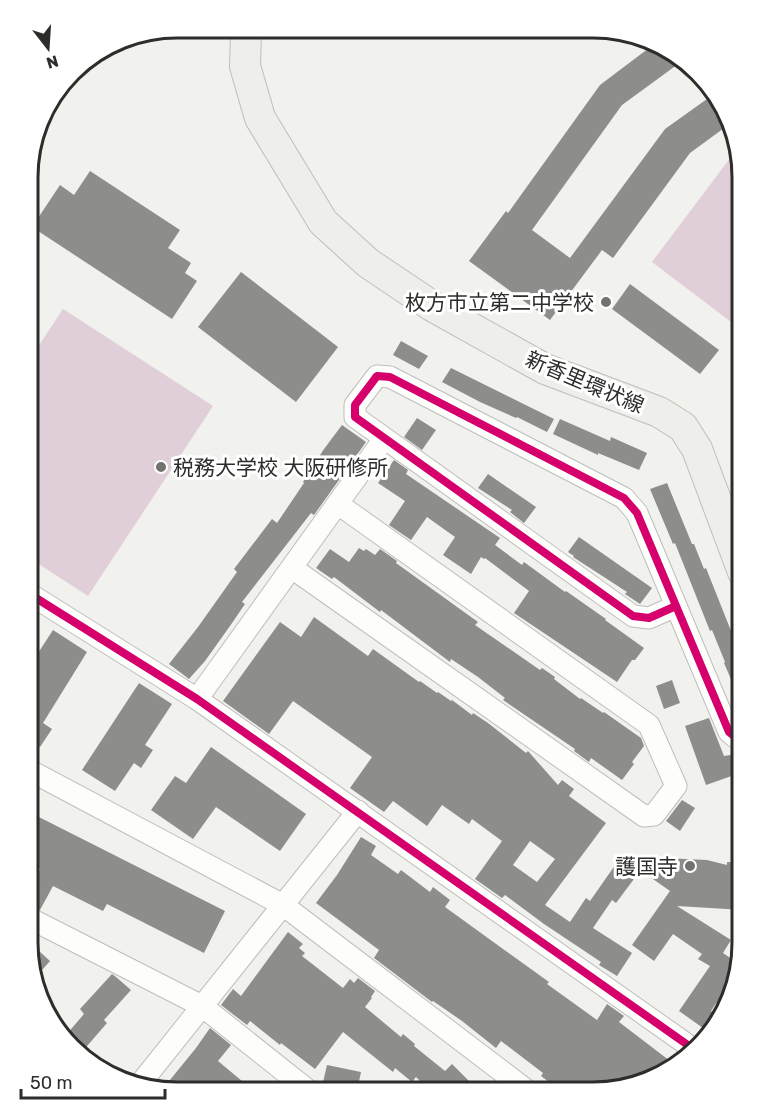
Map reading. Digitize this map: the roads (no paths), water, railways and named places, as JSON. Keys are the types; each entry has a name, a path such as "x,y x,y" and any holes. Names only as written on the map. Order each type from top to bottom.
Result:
{"street":[{"name":"新香里環状線","path":"246,38 245,66 260,118 324,222 368,263 432,306 545,369 659,412 683,427 697,449 732,535"},
{"path":"676,606 649,618 633,616 355,417 355,405 377,376 390,377 624,498 637,513 732,734"},
{"path":"197,699 384,439"},
{"path":"292,568 644,816 654,815 675,786 649,725 338,504"},
{"path":"38,599 197,699 687,1045"},
{"path":"38,775 283,905 516,1082"},
{"path":"145,1078 358,811"},
{"path":"38,923 202,1006 298,1082"}],"place":[{"name":"枚方市立第二中学校","path":"606,302"},
{"name":"税務大学校 大阪研修所","path":"161,467"},
{"name":"護国寺","path":"690,866"}]}
